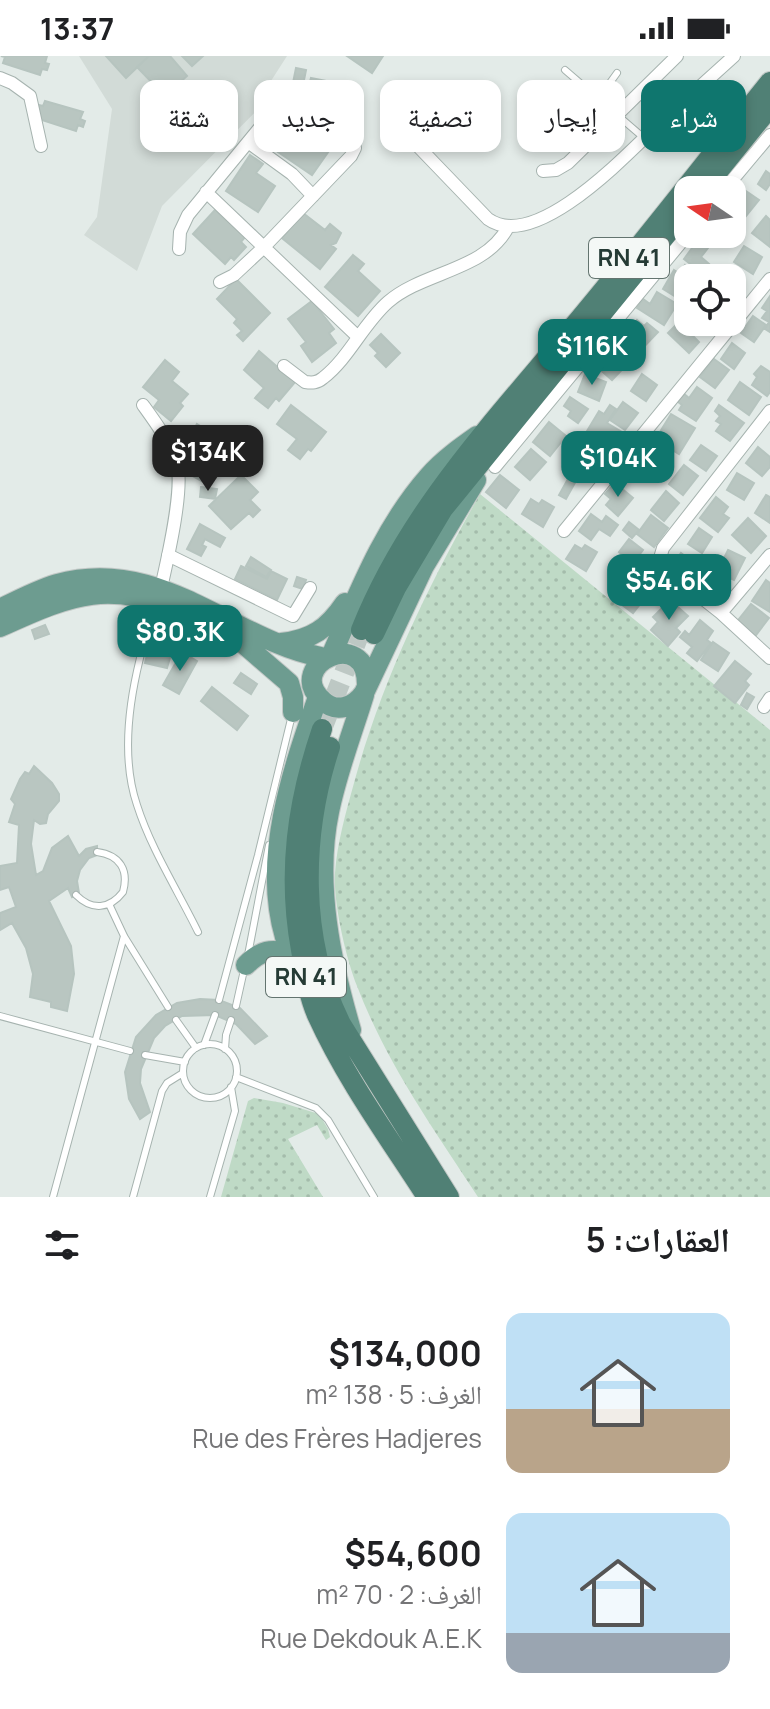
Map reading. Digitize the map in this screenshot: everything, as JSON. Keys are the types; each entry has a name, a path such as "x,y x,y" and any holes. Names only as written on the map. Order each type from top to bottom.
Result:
{"highway":[{"name":"RN 41","path":"368,632 489,439 572,328 770,82"},
{"path":"714,176 770,107"},
{"name":"RN 41","path":"489,439 674,224"},
{"name":"RN 41","path":"427,1197 345,1069 308,989 295,913 294,862 302,796 329,730 311,833 309,884 310,913 327,990 333,1009 358,1053 449,1197"}],"main road":[{"path":"275,644 302,640 319,633 335,618 366,574 406,505 431,474 489,439"},
{"path":"358,1053 340,992 325,898 323,861 328,816 337,777 366,689 489,439"},
{"path":"308,989 291,955 279,910 279,848 308,691 319,662 329,656 366,574"},
{"path":"0,609 55,584 91,578 128,580 158,595 223,627 267,647 308,691 333,707 351,705 366,689 365,670 361,663 348,655 329,656 275,644 192,600 158,595 82,595 63,599 0,627"},
{"path":"223,627 289,683 293,697 308,691"},
{"path":"247,966 270,950 291,955"}],"street":[{"path":"625,107 677,56"},
{"path":"707,80 732,57"},
{"path":"0,78 30,96 41,146"},
{"path":"179,249 183,223 285,100 295,102 351,136 355,144 354,152 264,247 234,275 220,282"},
{"path":"736,176 770,135"},
{"path":"424,152 488,219 508,227 539,218 581,195 641,141"},
{"path":"248,142 292,174 313,196"},
{"path":"543,171 556,170 579,152"},
{"path":"206,192 358,337"},
{"path":"284,366 300,380 317,382 327,375 383,307 399,293 487,252 508,227"},
{"path":"495,467 676,248"},
{"path":"564,531 770,279"},
{"path":"143,405 167,440 178,467 168,555 158,595"},
{"path":"770,411 663,548 660,558 664,568 721,613 770,658"},
{"path":"168,555 293,616 310,588"},
{"path":"721,613 770,555"}],"lane":[{"path":"565,70 577,80"},
{"path":"612,80 617,73"},
{"path":"625,120 641,135"},
{"path":"158,595 135,672 131,698 131,779 145,826 198,932"},
{"path":"219,1000 308,691"},
{"path":"236,1006 247,966 287,764 308,691"},
{"path":"76,895 91,906 109,904 123,892 125,873 115,857 97,852"},
{"path":"109,904 124,936 168,1007"},
{"path":"53,1197 124,936"},
{"path":"234,945 247,966"},
{"path":"224,979 247,966"},
{"path":"200,1046 218,1045 235,1061 236,1077 231,1087 216,1097 198,1095 191,1090 183,1073 185,1062 200,1046 215,1015"},
{"path":"0,1016 130,1051"},
{"path":"176,1020 200,1046"},
{"path":"225,1049 231,1020"},
{"path":"145,1055 185,1062"},
{"path":"133,1197 162,1091 167,1083 183,1073"},
{"path":"236,1077 316,1108 328,1120 374,1197"},
{"path":"210,1197 235,1111 231,1087"}],"shaded area":[{"path":"79,56 287,56 272,80 254,80 254,113 238,129 238,80 140,80 140,152 216,152 162,206 137,271 84,235 97,217 112,109"}],"green space":[{"path":"480,494 770,730 770,1197 478,1197 397,1069 357,986 341,930 335,885 345,816 365,745 392,671 442,563"},
{"path":"254,1098 319,1114 330,1137 326,1140 317,1125 288,1139 323,1197 221,1197 248,1101"}],"building":[{"path":"1,56 47,56 45,63 49,64 40,75 3,63 5,57"},
{"path":"106,56 149,56 126,78"},
{"path":"149,56 170,56 187,76 183,80 150,80 137,67"},
{"path":"182,56 203,56 192,66"},
{"path":"347,56 383,56 372,73"},
{"path":"296,68 306,70 304,80 294,80"},
{"path":"45,101 83,112 80,119 85,121 83,127 78,125 76,131 39,119 39,105 43,106"},
{"path":"278,152 328,152 312,175"},
{"path":"250,155 263,164 256,173 275,186 258,212 226,191"},
{"path":"766,171 770,174 770,184 766,190 758,184"},
{"path":"746,191 759,200 746,216"},
{"path":"215,210 245,237 241,242 246,247 234,260 231,257 225,264 193,234"},
{"path":"303,213 325,230 330,224 341,233 336,243 331,245 336,249 320,269 282,238"},
{"path":"766,216 770,220 770,247 752,233"},
{"path":"746,247 762,257 753,274 746,270 746,264 734,262"},
{"path":"692,248 708,248 701,257 709,264 690,264 684,259"},
{"path":"353,255 364,264 358,271 380,291 358,316 325,287"},
{"path":"674,270 674,296 663,289"},
{"path":"236,279 270,313 243,341 237,335 242,331 234,323 237,319 217,299"},
{"path":"657,292 674,302 674,309 664,325 637,308 643,299 650,304"},
{"path":"770,296 770,332 765,329 769,322 762,318 767,311 762,308"},
{"path":"312,301 334,329 329,333 336,343 312,362 301,346 306,342 288,319"},
{"path":"753,316 766,325 754,342 745,336 746,326"},
{"path":"637,320 658,332 612,380 597,367"},
{"path":"674,327 674,336 693,336 699,342 689,353 668,333"},
{"path":"381,334 400,353 386,367 375,356 378,353 370,345"},
{"path":"732,343 745,353 734,369 721,359"},
{"path":"259,351 295,382 279,401 276,398 268,408 255,398 264,388 244,370"},
{"path":"714,359 729,370 715,388 700,377"},
{"path":"165,360 179,372 172,381 188,394 171,421 154,407 159,400 143,387"},
{"path":"761,366 770,372 770,392 767,396 752,385 757,377 754,374"},
{"path":"585,374 606,382 599,401 578,392"},
{"path":"642,374 657,385 646,401 631,391"},
{"path":"740,382 761,397 749,415 728,400"},
{"path":"697,387 712,398 696,421 679,410 682,405 677,401 683,393 689,398"},
{"path":"570,397 588,409 578,423 568,416 571,411 564,406"},
{"path":"623,402 638,413 625,430 610,420"},
{"path":"291,405 326,432 300,459 288,450 297,439 277,424"},
{"path":"610,405 616,409 607,423 622,432 607,455 589,444 595,435 587,431 599,411 604,414"},
{"path":"719,405 744,423 730,441 716,431 721,424 716,421 720,416 715,411"},
{"path":"671,414 695,428 679,454 663,444 668,437 660,432"},
{"path":"549,422 566,436 550,456 533,442"},
{"path":"197,424 209,431 201,444 220,455 205,483 182,470 188,459 172,450 184,428 192,433"},
{"path":"648,439 655,445 658,441 668,450 653,467 636,452"},
{"path":"583,445 600,459 586,477 569,463"},
{"path":"701,445 717,456 706,471 690,460"},
{"path":"758,447 770,457 770,467 762,476 746,463"},
{"path":"531,449 546,462 530,480 515,467"},
{"path":"684,465 698,476 683,495 669,484"},
{"path":"737,473 754,483 744,500 727,490"},
{"path":"241,475 258,492 250,500 260,510 253,517 249,513 231,529 209,506"},
{"path":"500,475 519,490 506,508 486,492"},
{"path":"569,477 576,481 566,499 559,495"},
{"path":"615,483 633,498 618,516 606,505 611,499 605,494"},
{"path":"201,487 217,489 215,499 200,497"},
{"path":"666,491 679,503 664,521 651,510"},
{"path":"766,495 770,497 770,523 755,513"},
{"path":"716,497 728,507 723,514 729,518 718,532 700,518"},
{"path":"531,499 539,504 542,500 554,507 543,527 522,514"},
{"path":"591,514 602,522 606,516 618,525 610,536 599,529 591,540 579,531"},
{"path":"651,515 668,528 654,547 637,534"},
{"path":"748,518 766,536 751,553 732,535"},
{"path":"629,522 639,530 632,538 623,530"},
{"path":"200,524 225,538 220,547 205,539 202,545 206,547 201,556 187,549"},
{"path":"699,528 712,537 702,553 688,544"},
{"path":"629,539 643,550 633,563 619,552"},
{"path":"575,545 582,549 585,545 597,552 586,571 566,559"},
{"path":"728,550 745,558 734,580 717,572"},
{"path":"681,553 701,568 692,581 672,566"},
{"path":"622,556 633,563 625,575 615,567"},
{"path":"251,557 271,570 266,577 246,566"},
{"path":"241,566 267,579 271,571 287,579 277,600 235,579"},
{"path":"705,571 730,591 717,607 692,588"},
{"path":"634,573 653,588 633,613 621,604 627,596 620,591"},
{"path":"297,577 306,580 303,589 294,586"},
{"path":"766,580 770,583 770,612 752,601"},
{"path":"670,600 688,616 676,628 680,632 668,646 651,630 658,622 653,617"},
{"path":"751,604 769,618 753,639 735,624"},
{"path":"700,620 713,631 707,640 711,643 697,661 687,653 692,647 680,637 685,631 689,635"},
{"path":"45,625 49,634 35,639 32,630"},
{"path":"153,631 176,637 167,668 145,663"},
{"path":"713,642 729,653 718,671 701,660"},
{"path":"182,652 197,661 179,694 163,685"},
{"path":"735,661 751,674 745,681 749,685 735,703 714,686"},
{"path":"241,673 257,684 251,694 234,683"},
{"path":"212,687 248,716 237,730 201,701"},
{"path":"747,693 754,697 747,709 741,705"},
{"path":"34,766 59,794 59,801 48,814 46,823 40,824 34,820 31,844 36,875 43,871 52,848 68,836 79,856 86,849 97,846 97,855 89,858 80,870 77,881 79,893 72,897 68,888 49,901 71,946 74,974 67,1011 51,1007 51,1002 30,997 33,974 26,948 12,923 0,930 0,913 16,907 9,887 0,890 0,866 17,863 19,825 9,822 15,804 11,799 20,779 25,772 29,774"},
{"path":"219,1000 240,1008 267,1036 255,1044 236,1024 215,1015 182,1016 165,1026 154,1038 141,1069 140,1083 150,1112 140,1119 129,1099 125,1072 136,1037 156,1015 177,1003"}],"tunnel":[{"path":"322,729 361,630"}]}
